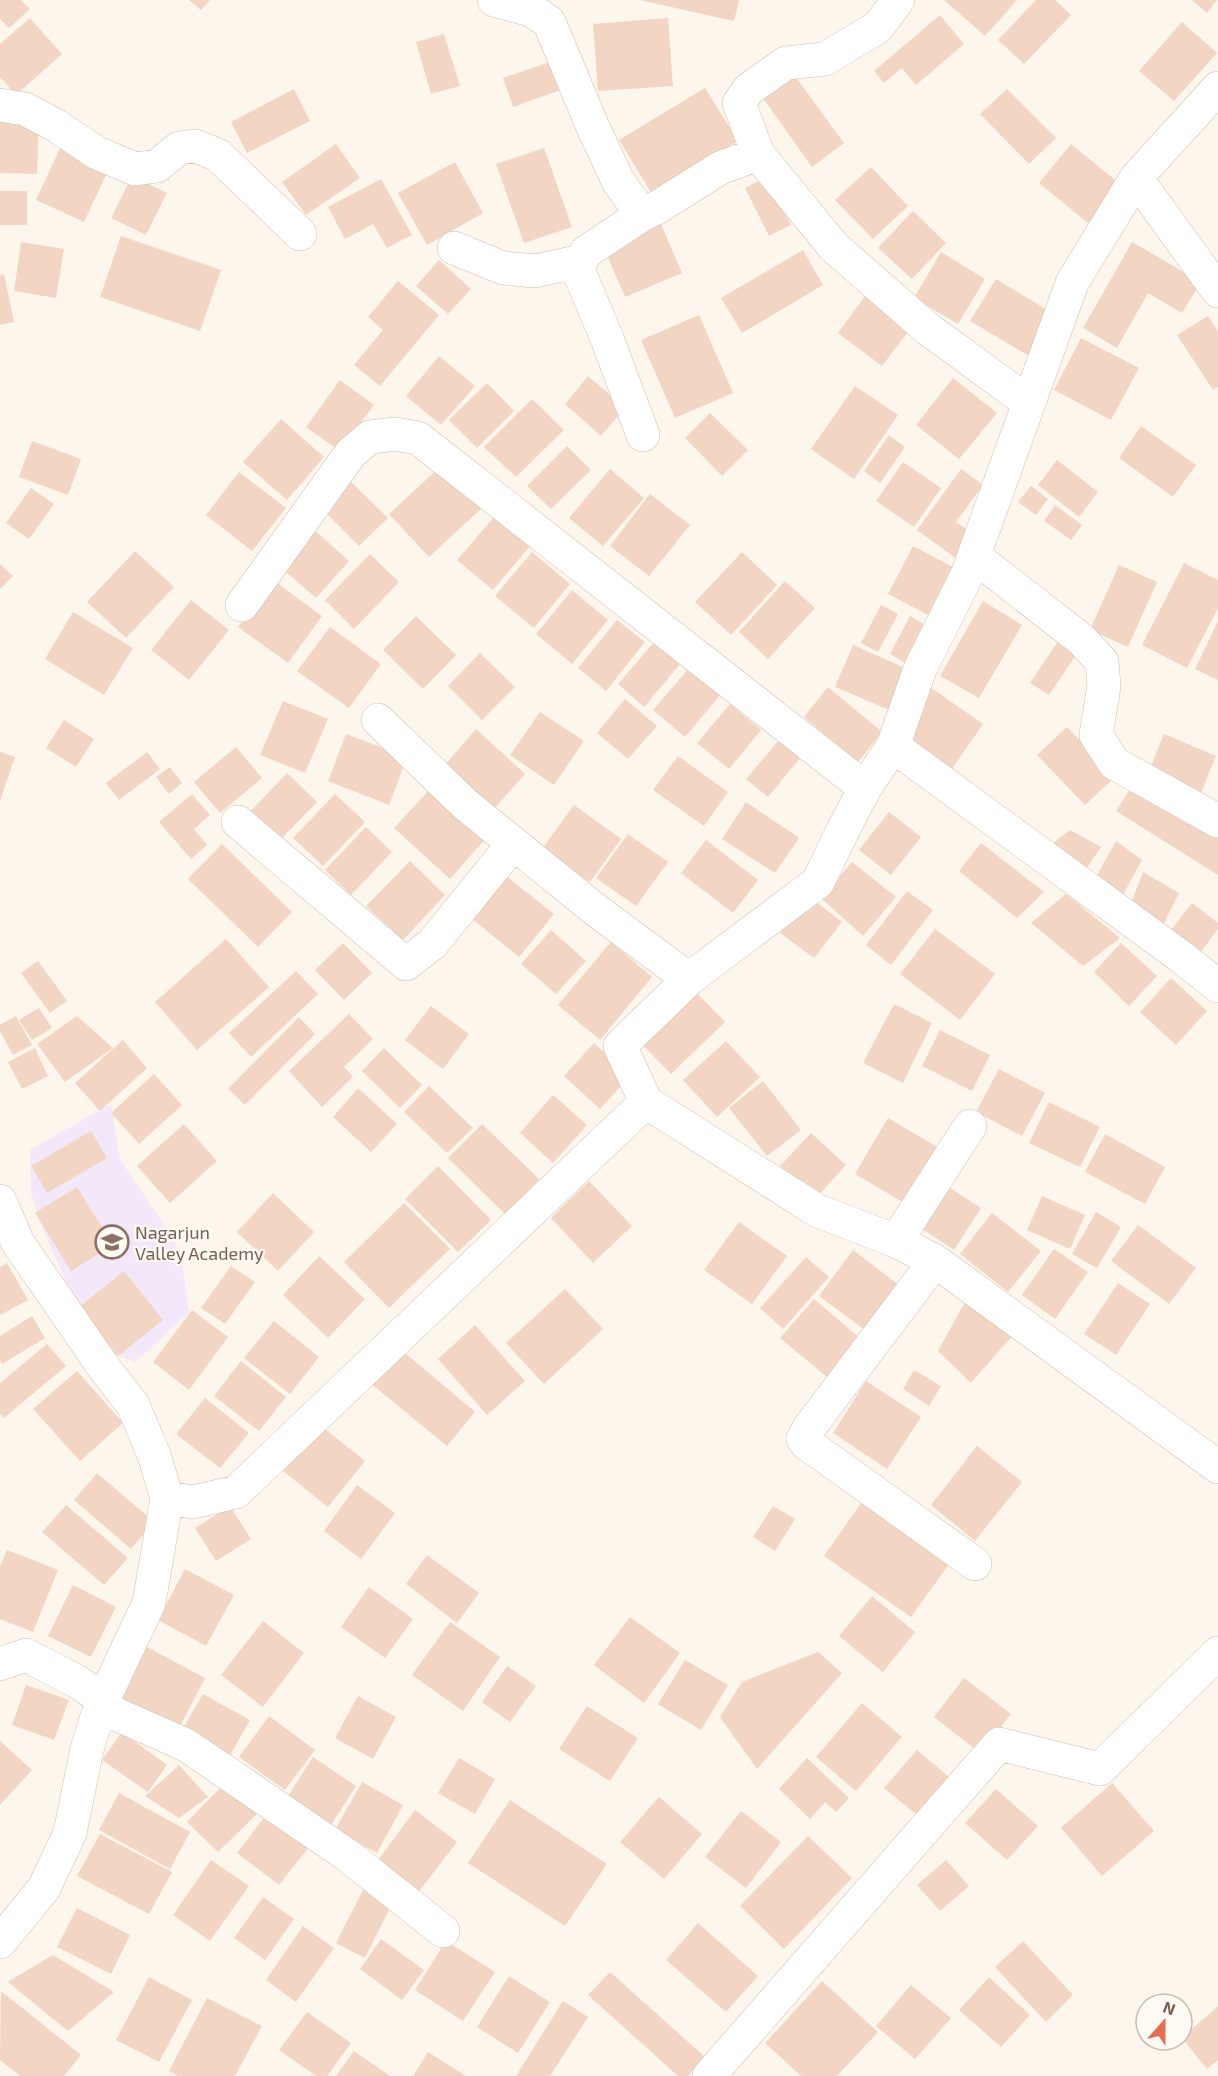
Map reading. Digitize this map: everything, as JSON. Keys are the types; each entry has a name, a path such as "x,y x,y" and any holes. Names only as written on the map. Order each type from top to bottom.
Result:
{"street":[{"path":"494,0 531,10 549,22 618,181 642,215"},
{"path":"898,0 878,27 825,58 786,63 749,89 739,103 758,154 834,247 928,329 1028,402"},
{"path":"1218,88 1137,178 1072,284 967,575 920,669 893,746 865,788 818,882 689,979 620,1046 646,1102 818,1211 896,1241 935,1261 1218,1467"},
{"path":"0,105 25,109 57,126 97,153 135,169 157,166 179,148 195,146 218,155 300,234"},
{"path":"643,435 579,272 581,261 586,252 642,215 720,168 758,154"},
{"path":"1137,178 1218,291"},
{"path":"454,248 504,268 535,272 581,261"},
{"path":"242,605 351,453 370,437 395,434 418,438 865,788"},
{"path":"974,555 1082,640 1102,662 1104,686 1096,735 1114,764 1218,821"},
{"path":"378,720 466,805 597,910 689,979"},
{"path":"893,746 1218,986"},
{"path":"238,822 406,964 432,944 513,843"},
{"path":"167,1498 193,1502 236,1492 646,1102"},
{"path":"896,1241 970,1126"},
{"path":"0,1201 18,1243 105,1369 133,1405 154,1455 167,1498 149,1603 102,1703 87,1749 67,1841 44,1888 0,1942"},
{"path":"935,1261 809,1428 804,1438 806,1443 975,1564"},
{"path":"709,2076 999,1744 1101,1769 1218,1653"},
{"path":"0,1664 26,1655 76,1680 102,1703 186,1745 347,1856 443,1931"}],"shaded area":[{"name":"Nagarjun Valley Academy","path":"111,1104 120,1160 181,1253 189,1312 136,1362 105,1351 79,1309 44,1232 31,1194 30,1150"}],"building":[{"path":"0,0 21,0 30,9 9,28 0,19"},
{"path":"189,0 210,0 201,10"},
{"path":"640,0 739,0 734,21"},
{"path":"944,0 1017,0 985,36"},
{"path":"1036,0 1055,0 1071,15 1024,64 998,40"},
{"path":"1192,0 1217,0 1207,13"},
{"path":"940,15 964,44 916,85 902,68 884,83 874,71"},
{"path":"30,18 62,54 16,95 0,77 0,44"},
{"path":"668,18 673,86 598,91 593,24"},
{"path":"1182,22 1217,53 1174,101 1139,71"},
{"path":"444,34 460,86 431,94 416,42"},
{"path":"553,61 563,89 513,107 503,78"},
{"path":"795,76 844,143 812,167 763,98"},
{"path":"705,88 738,141 652,194 619,140"},
{"path":"294,89 310,121 247,153 231,122"},
{"path":"1007,89 1056,138 1029,164 980,114"},
{"path":"0,122 39,123 37,174 0,173"},
{"path":"62,144 110,166 84,222 36,200"},
{"path":"336,144 360,178 306,215 282,182"},
{"path":"1071,144 1120,184 1088,223 1039,183"},
{"path":"544,148 572,227 524,243 496,164"},
{"path":"455,162 483,213 427,245 398,193"},
{"path":"871,167 908,206 873,239 835,200"},
{"path":"132,176 167,193 146,235 111,218"},
{"path":"767,177 791,225 769,236 745,188"},
{"path":"381,179 412,235 387,248 373,224 345,239 328,207"},
{"path":"0,191 27,191 27,225 0,225"},
{"path":"913,211 946,243 912,279 878,248"},
{"path":"661,224 682,273 625,297 604,248"},
{"path":"121,236 221,270 200,331 100,297"},
{"path":"21,242 64,249 56,298 14,291"},
{"path":"1132,242 1201,282 1182,313 1148,293 1117,348 1083,328"},
{"path":"803,250 823,285 742,333 721,298"},
{"path":"941,252 985,279 958,324 914,298"},
{"path":"439,260 471,289 448,314 416,286"},
{"path":"4,274 14,322 0,325 0,275"},
{"path":"996,279 1054,314 1029,356 970,321"},
{"path":"398,281 439,315 380,386 354,365 383,330 368,317"},
{"path":"868,292 913,325 882,366 838,333"},
{"path":"699,315 733,393 675,418 641,340"},
{"path":"1208,316 1218,331 1218,387 1213,390 1177,335"},
{"path":"1081,338 1139,368 1111,420 1054,390"},
{"path":"439,356 475,386 441,425 406,396"},
{"path":"588,376 625,408 601,436 565,404"},
{"path":"953,378 997,413 959,459 916,425"},
{"path":"340,380 374,405 340,451 306,427"},
{"path":"487,383 514,411 477,448 449,420"},
{"path":"855,386 898,415 854,479 811,449"},
{"path":"532,399 564,430 516,477 484,447"},
{"path":"710,413 748,450 722,476 685,438"},
{"path":"281,419 324,457 287,500 243,462"},
{"path":"1141,426 1196,465 1173,497 1119,458"},
{"path":"889,435 905,447 880,483 864,471"},
{"path":"32,441 81,459 68,495 19,477"},
{"path":"567,446 591,470 551,509 527,486"},
{"path":"1057,460 1098,492 1079,517 1038,485"},
{"path":"903,462 941,488 914,527 876,501"},
{"path":"442,465 482,508 429,557 389,514"},
{"path":"610,469 644,498 603,546 569,518"},
{"path":"961,469 983,485 956,522 975,535 957,559 917,530"},
{"path":"239,472 286,508 252,551 206,515"},
{"path":"351,482 388,518 359,546 323,510"},
{"path":"1031,486 1048,499 1036,515 1018,502"},
{"path":"31,488 54,504 29,539 6,523"},
{"path":"650,494 690,525 649,576 610,546"},
{"path":"1055,505 1082,525 1071,540 1044,521"},
{"path":"494,517 530,546 493,590 457,560"},
{"path":"311,527 349,561 316,598 278,565"},
{"path":"913,546 957,569 932,617 888,594"},
{"path":"135,551 174,587 126,638 87,602"},
{"path":"532,552 570,584 534,628 495,596"},
{"path":"742,552 777,585 731,635 695,602"},
{"path":"370,554 399,582 354,629 325,600"},
{"path":"1184,563 1218,580 1218,608 1187,668 1142,645"},
{"path":"0,564 13,576 0,589"},
{"path":"1119,565 1157,582 1128,647 1090,630"},
{"path":"273,580 322,616 288,663 238,627"},
{"path":"785,581 815,608 768,659 739,632"},
{"path":"572,590 608,620 572,664 536,634"},
{"path":"191,600 229,630 189,680 151,650"},
{"path":"983,601 1022,625 979,698 940,676"},
{"path":"881,605 898,614 878,652 861,643"},
{"path":"73,612 133,648 104,695 45,659"},
{"path":"416,616 456,655 423,689 383,650"},
{"path":"910,616 929,627 909,665 890,654"},
{"path":"617,620 645,642 606,691 578,668"},
{"path":"1218,621 1218,680 1195,669"},
{"path":"330,627 381,664 349,708 297,671"},
{"path":"1063,634 1082,646 1049,695 1030,683"},
{"path":"655,641 681,663 644,707 618,684"},
{"path":"853,645 912,671 894,712 835,687"},
{"path":"480,653 515,687 482,720 448,686"},
{"path":"695,661 727,687 685,737 653,710"},
{"path":"828,687 882,732 858,762 804,717"},
{"path":"930,687 983,724 947,776 898,741"},
{"path":"625,699 657,726 628,759 597,733"},
{"path":"283,701 328,719 305,773 260,755"},
{"path":"730,704 761,730 729,769 697,743"},
{"path":"540,712 584,741 554,785 510,755"},
{"path":"64,720 94,739 76,767 46,748"},
{"path":"1067,727 1115,777 1085,805 1037,755"},
{"path":"476,729 525,774 493,810 444,766"},
{"path":"346,734 407,757 389,805 328,781"},
{"path":"1164,734 1216,756 1201,793 1149,771"},
{"path":"780,739 801,757 768,797 746,779"},
{"path":"236,747 262,778 220,813 194,782"},
{"path":"0,752 15,757 0,801"},
{"path":"147,752 160,769 119,800 106,783"},
{"path":"678,756 728,792 704,826 653,790"},
{"path":"170,767 182,783 169,794 156,777"},
{"path":"287,773 317,802 278,842 248,814"},
{"path":"1134,783 1218,835 1218,875 1116,811"},
{"path":"432,787 487,837 450,879 394,828"},
{"path":"192,794 210,815 194,829 207,845 191,859 159,822"},
{"path":"335,794 365,822 323,866 293,838"},
{"path":"746,802 799,838 775,873 722,839"},
{"path":"574,805 621,839 590,882 542,849"},
{"path":"889,812 921,837 891,875 859,850"},
{"path":"366,827 392,852 351,895 325,870"},
{"path":"1070,830 1101,847 1084,872 1052,844"},
{"path":"628,834 668,862 636,906 596,878"},
{"path":"706,840 758,880 733,913 681,873"},
{"path":"1116,841 1142,860 1119,902 1095,879"},
{"path":"981,843 1044,892 1017,918 959,871"},
{"path":"222,844 292,912 258,947 188,879"},
{"path":"410,861 445,895 403,940 366,906"},
{"path":"852,862 896,897 863,936 821,898"},
{"path":"1143,872 1179,893 1158,935 1129,909"},
{"path":"506,876 554,914 519,957 471,918"},
{"path":"907,891 933,910 891,965 866,945"},
{"path":"1066,894 1120,938 1083,966 1031,923"},
{"path":"809,896 842,922 814,958 780,933"},
{"path":"1192,903 1218,923 1218,929 1196,958 1167,935"},
{"path":"935,929 995,974 960,1020 900,974"},
{"path":"551,930 586,961 556,994 521,964"},
{"path":"226,939 269,987 197,1050 155,1002"},
{"path":"611,942 652,977 600,1040 558,1005"},
{"path":"343,943 372,973 344,1000 315,970"},
{"path":"1121,943 1157,976 1129,1006 1094,972"},
{"path":"38,961 67,1001 50,1013 21,973"},
{"path":"296,971 318,994 251,1057 229,1033"},
{"path":"1171,978 1207,1011 1176,1045 1140,1012"},
{"path":"694,990 725,1022 671,1074 639,1041"},
{"path":"894,1004 932,1023 903,1083 863,1063"},
{"path":"431,1006 469,1034 443,1069 405,1040"},
{"path":"39,1008 52,1028 32,1040 19,1020"},
{"path":"349,1014 373,1039 344,1067 353,1077 322,1107 289,1071"},
{"path":"16,1016 32,1045 13,1055 0,1031 0,1025"},
{"path":"77,1016 113,1048 65,1082 37,1044"},
{"path":"299,1017 315,1034 245,1105 228,1089"},
{"path":"940,1030 990,1055 972,1091 922,1066"},
{"path":"123,1040 147,1068 100,1111 75,1083"},
{"path":"726,1041 760,1077 717,1117 683,1080"},
{"path":"594,1043 630,1076 600,1109 564,1076"},
{"path":"35,1048 48,1076 22,1089 8,1062"},
{"path":"384,1048 422,1085 400,1108 362,1071"},
{"path":"999,1069 1045,1093 1022,1136 976,1112"},
{"path":"154,1074 182,1105 139,1144 111,1113"},
{"path":"763,1081 801,1130 767,1156 729,1108"},
{"path":"429,1086 473,1128 447,1153 404,1112"},
{"path":"358,1088 397,1124 371,1152 333,1117"},
{"path":"553,1095 587,1125 553,1163 520,1133"},
{"path":"1049,1102 1100,1127 1080,1167 1029,1143"},
{"path":"888,1118 939,1148 906,1204 855,1174"},
{"path":"184,1124 217,1161 170,1203 137,1166"},
{"path":"482,1124 539,1179 505,1214 448,1158"},
{"path":"91,1131 107,1158 47,1193 31,1166"},
{"path":"811,1133 846,1165 816,1198 780,1166"},
{"path":"1105,1134 1165,1167 1145,1204 1085,1172"},
{"path":"438,1166 491,1220 458,1252 405,1199"},
{"path":"589,1181 632,1226 593,1263 551,1218"},
{"path":"944,1184 981,1208 954,1250 916,1225"},
{"path":"77,1187 113,1245 71,1271 35,1213"},
{"path":"273,1193 314,1232 278,1271 237,1232"},
{"path":"1042,1196 1085,1215 1070,1249 1027,1230"},
{"path":"404,1203 450,1249 389,1308 344,1262"},
{"path":"1096,1212 1121,1227 1097,1268 1072,1254"},
{"path":"992,1213 1041,1251 1008,1292 960,1254"},
{"path":"739,1222 787,1256 752,1304 704,1270"},
{"path":"1138,1225 1196,1268 1169,1304 1111,1261"},
{"path":"1054,1249 1088,1272 1055,1319 1022,1295"},
{"path":"853,1250 899,1285 865,1330 819,1296"},
{"path":"319,1256 365,1299 328,1338 283,1295"},
{"path":"806,1257 829,1277 783,1329 760,1308"},
{"path":"7,1263 28,1300 0,1315 0,1267"},
{"path":"231,1266 255,1282 225,1324 201,1308"},
{"path":"124,1271 163,1320 118,1356 79,1307"},
{"path":"1118,1283 1150,1304 1116,1355 1084,1334"},
{"path":"565,1289 603,1329 544,1384 506,1343"},
{"path":"971,1291 1019,1328 971,1383 938,1351"},
{"path":"814,1299 861,1339 828,1378 780,1338"},
{"path":"192,1310 228,1337 189,1390 153,1362"},
{"path":"32,1316 45,1338 2,1364 0,1336"},
{"path":"274,1321 319,1357 290,1394 244,1358"},
{"path":"475,1325 525,1381 487,1415 438,1359"},
{"path":"47,1344 66,1366 4,1418 0,1413 0,1383"},
{"path":"398,1347 475,1412 447,1446 369,1382"},
{"path":"241,1361 286,1397 259,1431 214,1396"},
{"path":"914,1370 941,1386 929,1406 903,1389"},
{"path":"77,1371 123,1423 80,1461 33,1409"},
{"path":"866,1381 921,1417 887,1469 833,1433"},
{"path":"205,1398 249,1433 220,1468 176,1434"},
{"path":"320,1425 365,1461 328,1507 283,1471"},
{"path":"977,1446 1022,1482 975,1541 931,1505"},
{"path":"97,1473 154,1522 131,1549 74,1500"},
{"path":"357,1485 395,1513 361,1559 324,1531"},
{"path":"861,1503 949,1564 911,1617 824,1556"},
{"path":"66,1505 128,1558 104,1585 42,1532"},
{"path":"230,1506 251,1539 216,1561 195,1528"},
{"path":"773,1506 795,1519 775,1551 753,1537"},
{"path":"7,1550 58,1570 33,1632 0,1619 0,1567"},
{"path":"427,1555 479,1593 457,1623 406,1584"},
{"path":"185,1569 234,1595 206,1646 158,1620"},
{"path":"73,1585 116,1607 91,1657 48,1636"},
{"path":"369,1587 413,1619 385,1658 341,1627"},
{"path":"872,1596 915,1632 883,1672 839,1636"},
{"path":"630,1617 680,1653 644,1703 594,1665"},
{"path":"263,1621 304,1653 263,1707 221,1675"},
{"path":"450,1622 500,1657 463,1711 412,1675"},
{"path":"145,1646 205,1678 177,1732 116,1699"},
{"path":"818,1652 842,1673 757,1769 720,1717 742,1682"},
{"path":"685,1660 728,1685 701,1730 658,1704"},
{"path":"507,1666 536,1686 510,1722 482,1702"},
{"path":"964,1678 1011,1714 980,1753 934,1717"},
{"path":"26,1685 69,1700 54,1740 12,1725"},
{"path":"203,1694 250,1720 229,1757 182,1730"},
{"path":"358,1696 396,1717 373,1759 335,1738"},
{"path":"862,1703 902,1737 856,1791 816,1757"},
{"path":"587,1706 638,1738 610,1781 559,1749"},
{"path":"269,1716 315,1750 285,1790 239,1757"},
{"path":"122,1732 167,1765 148,1792 102,1760"},
{"path":"0,1741 32,1770 0,1805"},
{"path":"917,1750 954,1781 922,1819 884,1788"},
{"path":"313,1757 356,1786 331,1825 288,1796"},
{"path":"459,1758 495,1779 475,1814 438,1793"},
{"path":"807,1758 849,1798 836,1812 825,1802 810,1819 779,1789"},
{"path":"179,1765 208,1797 179,1818 145,1796"},
{"path":"226,1782 258,1813 218,1852 187,1822"},
{"path":"362,1782 403,1805 377,1853 335,1830"},
{"path":"1112,1783 1154,1831 1102,1876 1061,1828"},
{"path":"996,1789 1038,1826 1007,1860 965,1823"},
{"path":"119,1793 190,1832 170,1869 99,1830"},
{"path":"659,1797 702,1834 664,1879 620,1842"},
{"path":"510,1800 607,1864 565,1926 468,1863"},
{"path":"415,1810 457,1842 414,1898 373,1867"},
{"path":"741,1811 781,1842 746,1888 705,1857"},
{"path":"266,1815 309,1847 279,1885 237,1853"},
{"path":"100,1834 172,1872 149,1914 77,1876"},
{"path":"808,1836 852,1878 784,1949 740,1906"},
{"path":"211,1860 249,1886 210,1941 173,1915"},
{"path":"946,1860 969,1886 940,1911 917,1885"},
{"path":"364,1888 393,1902 365,1958 336,1943"},
{"path":"263,1897 294,1919 265,1960 234,1938"},
{"path":"77,1908 130,1935 111,1974 57,1947"},
{"path":"698,1923 758,1976 726,2012 666,1960"},
{"path":"303,1926 334,1948 296,2002 266,1980"},
{"path":"381,1939 424,1970 402,2000 360,1969"},
{"path":"446,1941 495,1972 463,2021 415,1990"},
{"path":"1023,1941 1073,1995 1046,2022 995,1967"},
{"path":"53,1955 114,1992 68,2031 8,1982"},
{"path":"610,1972 705,2057 688,2076 678,2076 588,1995"},
{"path":"509,1976 550,2002 518,2053 477,2027"},
{"path":"149,1977 192,2000 159,2062 116,2040"},
{"path":"989,1977 1030,2015 1001,2047 959,2010"},
{"path":"822,1981 878,2032 837,2076 801,2076 765,2043"},
{"path":"911,1985 951,2018 915,2059 876,2026"},
{"path":"1,1991 81,2055 64,2076 20,2076 0,2060"},
{"path":"207,1998 262,2026 235,2076 178,2076 169,2071"},
{"path":"563,2001 588,2017 550,2076 516,2076"},
{"path":"1218,2006 1218,2060 1207,2069 1193,2052 1194,2027"},
{"path":"307,2012 351,2043 327,2076 316,2076 279,2050"},
{"path":"354,2051 390,2076 336,2076"},
{"path":"428,2052 466,2076 413,2076"}],"place":[{"name":"Nagarjun Valley Academy","path":"112,1242"}]}
